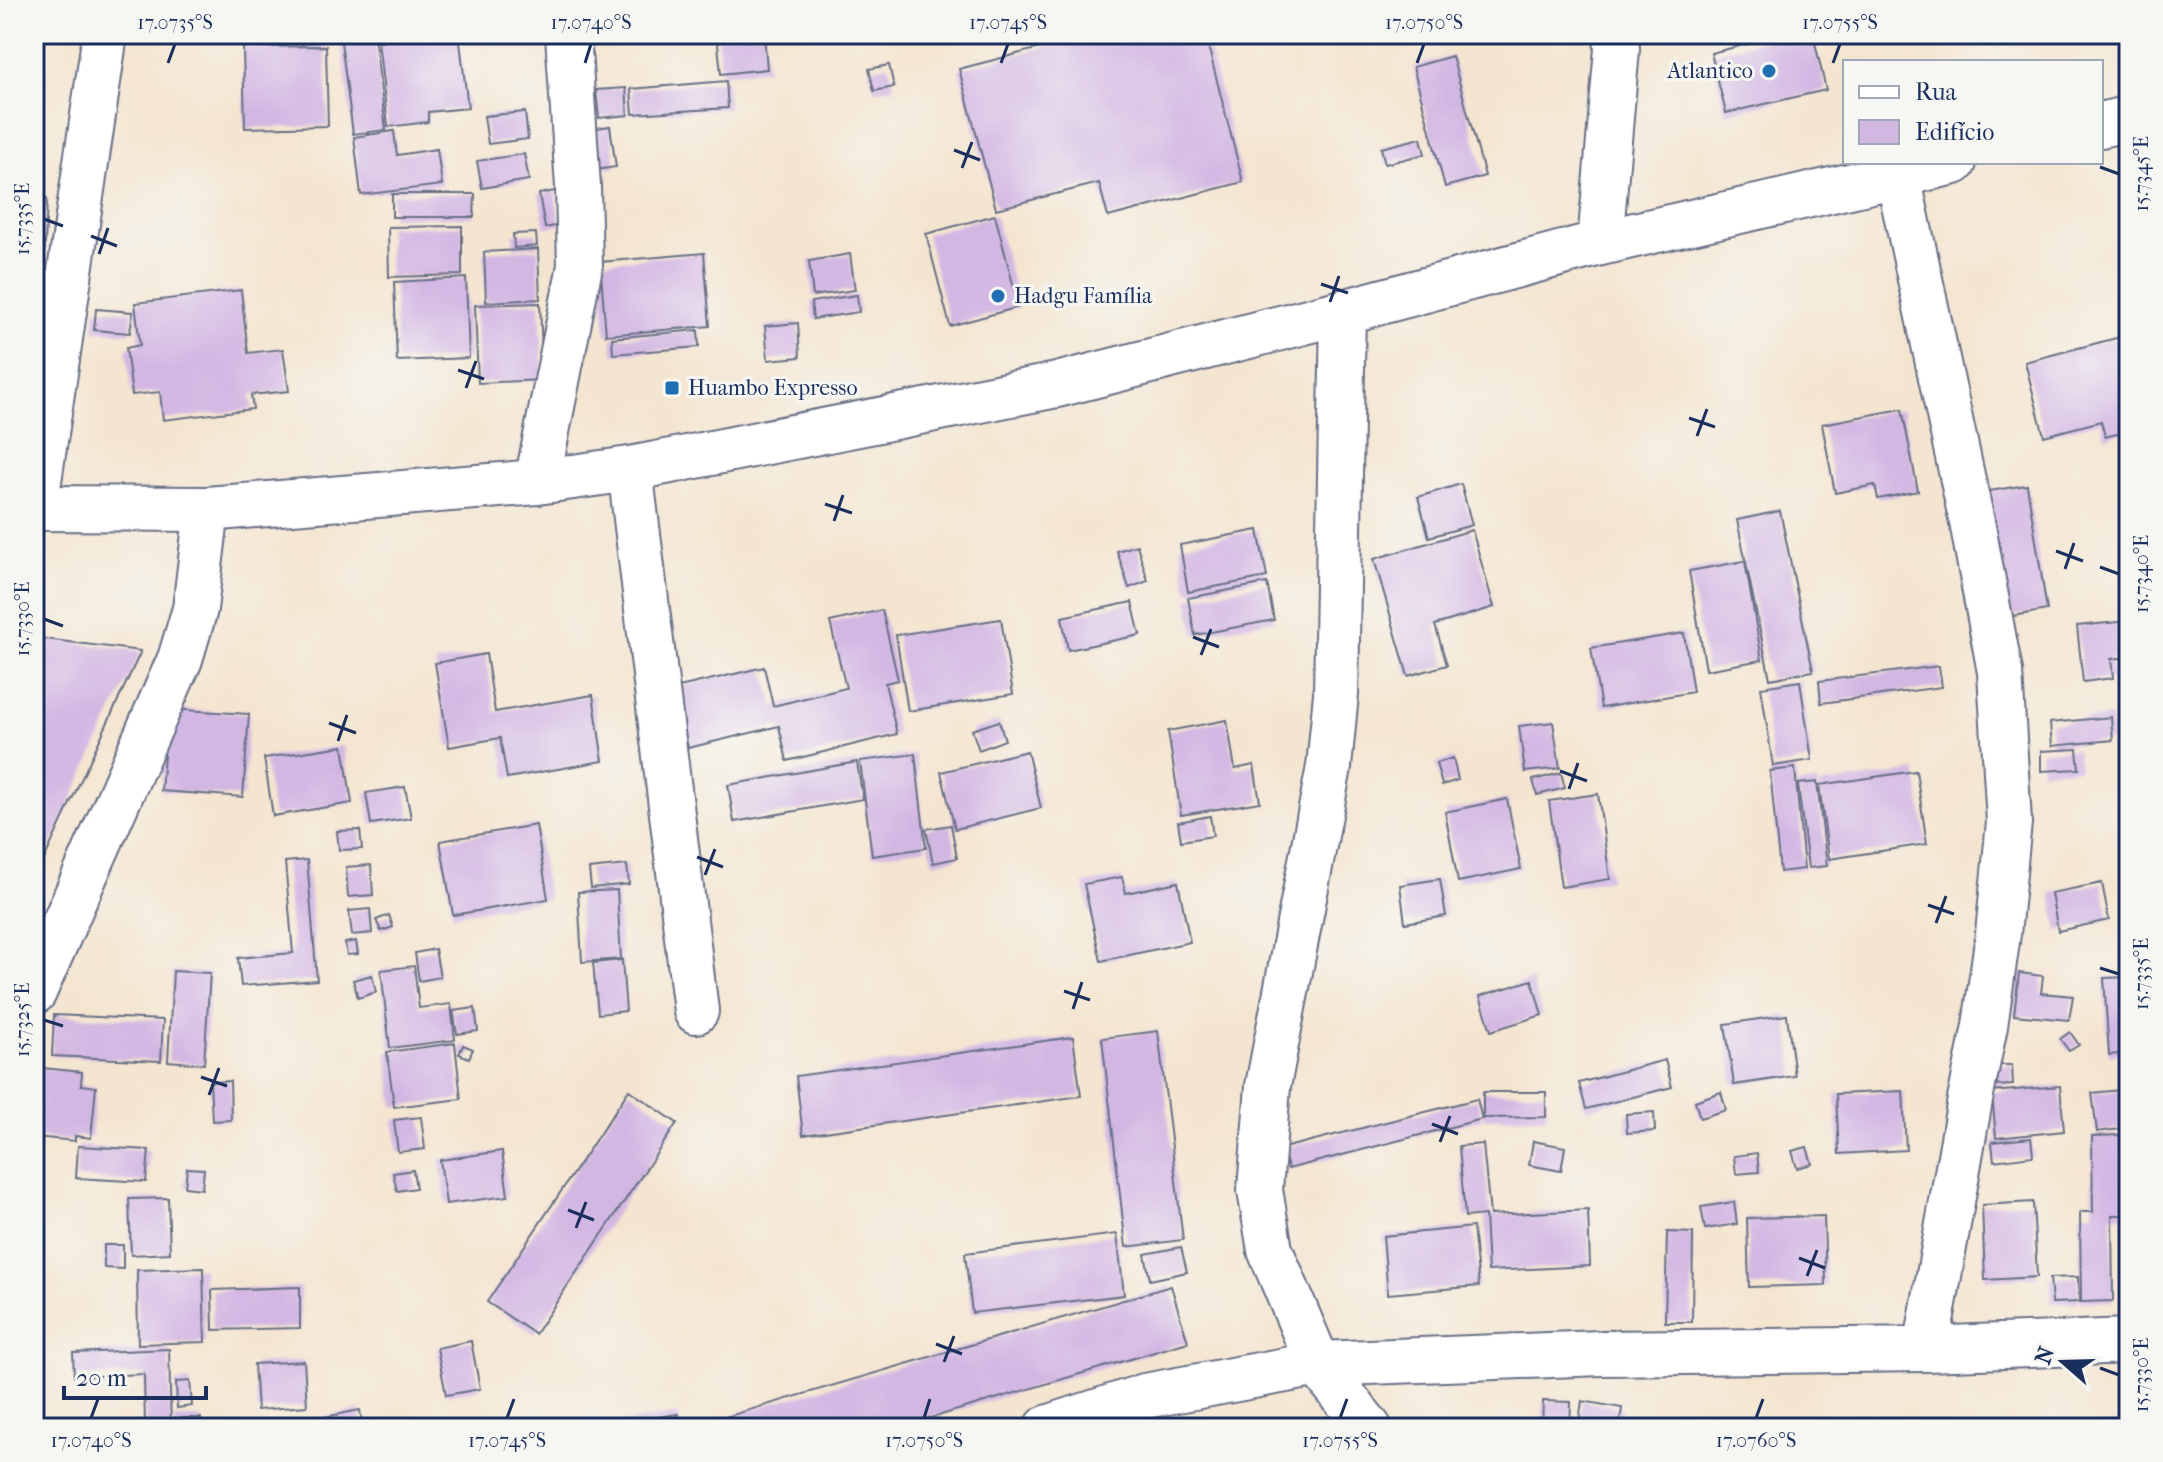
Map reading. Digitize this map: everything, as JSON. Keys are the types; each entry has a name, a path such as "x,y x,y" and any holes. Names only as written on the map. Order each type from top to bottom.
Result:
{"street":[{"path":"105,34 34,508 207,509 537,482 630,469 1057,385 1600,243 1946,164"},
{"path":"537,482 580,266 568,34"},
{"path":"1600,243 1616,34"},
{"path":"2103,124 2129,118"},
{"path":"1898,176 1973,527 2000,672 2009,822 1985,1026 1926,1349"},
{"path":"1343,312 1336,694 1329,767 1268,1086 1260,1190 1270,1250 1318,1364 1369,1428"},
{"path":"630,469 696,1011"},
{"path":"34,992 180,659 195,609 207,509"},
{"path":"1047,1428 1145,1396 1318,1364 1602,1353 1926,1349 2129,1341"}],"building":[{"path":"299,34 335,34 336,39 301,44"},
{"path":"340,34 374,34 386,130 353,134"},
{"path":"459,34 468,108 428,112 428,122 388,127 378,41"},
{"path":"717,34 764,34 767,69 721,74"},
{"path":"1094,34 1205,34 1243,182 1108,217 1099,183 996,209 959,69"},
{"name":"Atlantico","path":"1789,34 1813,34 1826,90 1726,113 1711,53"},
{"path":"326,46 328,126 245,128 243,47"},
{"path":"1452,56 1485,176 1445,187 1413,67"},
{"path":"889,65 894,87 874,91 869,69"},
{"path":"34,80 43,80 39,142 34,142"},
{"path":"726,81 728,108 633,114 631,89"},
{"path":"626,88 628,115 599,118 596,90"},
{"path":"525,112 528,139 488,144 484,116"},
{"path":"610,126 616,167 589,171 584,130"},
{"path":"394,131 397,155 437,149 442,185 361,195 354,137"},
{"path":"1421,138 1425,154 1385,164 1381,148"},
{"path":"524,154 529,180 482,188 477,161"},
{"path":"555,191 560,225 545,228 539,194"},
{"path":"392,194 475,194 474,217 392,217"},
{"path":"34,197 47,198 44,266 34,265"},
{"path":"995,215 1019,307 950,326 926,234"},
{"path":"462,226 462,275 389,277 388,227"},
{"path":"536,233 537,246 514,248 513,234"},
{"path":"538,249 540,299 486,302 484,252"},
{"path":"704,253 710,326 606,335 600,262"},
{"path":"850,254 855,290 813,296 809,261"},
{"path":"466,278 469,358 397,361 394,282"},
{"path":"241,290 248,353 283,349 289,391 251,395 253,409 163,420 160,392 132,395 126,348 140,345 135,303"},
{"path":"857,295 859,312 813,319 811,302"},
{"path":"540,303 543,380 478,383 475,305"},
{"path":"96,309 133,312 130,333 94,330"},
{"path":"798,323 800,357 768,360 765,326"},
{"path":"698,330 699,347 613,354 612,338"},
{"path":"2124,336 2129,356 2129,431 2105,437 2101,421 2044,436 2025,362"},
{"path":"1902,409 1918,491 1878,499 1875,485 1835,493 1822,424"},
{"path":"1461,484 1472,525 1429,537 1418,497"},
{"path":"2027,485 2047,610 2002,618 1983,492"},
{"path":"1780,511 1813,671 1770,679 1737,520"},
{"path":"1258,530 1267,577 1188,592 1180,545"},
{"path":"1472,530 1494,607 1435,625 1447,665 1408,676 1374,559"},
{"path":"1137,545 1148,581 1129,588 1117,551"},
{"path":"1745,561 1762,660 1706,670 1689,571"},
{"path":"1267,583 1274,620 1195,635 1188,598"},
{"path":"1132,602 1140,635 1068,650 1062,617"},
{"path":"882,610 898,680 885,683 897,734 787,761 779,726 688,748 675,688 764,667 773,706 846,688 830,622"},
{"path":"1001,619 1013,694 908,711 896,635"},
{"path":"2129,621 2129,657 2111,659 2113,678 2083,682 2077,626"},
{"path":"1684,633 1693,692 1601,708 1591,648"},
{"path":"37,638 141,651 40,868 34,865 34,643"},
{"path":"486,654 495,712 593,695 603,761 507,778 500,738 449,747 435,663"},
{"path":"1939,666 1942,687 1821,703 1819,681"},
{"path":"1800,681 1812,760 1773,766 1761,687"},
{"path":"168,709 249,714 243,797 161,791"},
{"path":"2111,717 2113,740 2052,746 2050,723"},
{"path":"1227,720 1235,769 1254,765 1260,802 1181,815 1168,731"},
{"path":"999,721 1005,740 979,750 972,730"},
{"path":"1553,722 1560,768 1525,772 1519,726"},
{"path":"343,746 352,803 273,816 264,758"},
{"path":"2077,749 2079,769 2041,771 2041,751"},
{"path":"1027,751 1041,808 955,829 941,772"},
{"path":"915,754 926,848 872,856 860,761"},
{"path":"1453,758 1458,780 1442,785 1436,763"},
{"path":"857,762 863,799 734,822 728,785"},
{"path":"1795,768 1804,869 1780,872 1770,771"},
{"path":"1916,771 1927,844 1829,859 1819,785"},
{"path":"1561,773 1565,788 1537,795 1533,780"},
{"path":"1817,782 1827,866 1808,868 1798,784"},
{"path":"405,787 411,818 371,824 366,793"},
{"path":"1598,794 1610,879 1561,887 1549,801"},
{"path":"1507,799 1521,869 1458,882 1445,812"},
{"path":"1210,816 1213,836 1181,841 1178,822"},
{"path":"536,825 548,899 453,915 440,841"},
{"path":"951,825 957,858 933,863 926,829"},
{"path":"360,830 362,849 339,850 337,831"},
{"path":"307,860 317,980 241,986 238,958 293,953 285,862"},
{"path":"371,865 373,895 348,897 346,867"},
{"path":"627,865 629,884 591,888 589,869"},
{"path":"1122,877 1126,893 1178,882 1190,942 1101,961 1084,884"},
{"path":"1440,879 1446,916 1405,923 1400,885"},
{"path":"2102,883 2109,920 2058,931 2051,893"},
{"path":"617,890 621,959 582,962 578,892"},
{"path":"370,909 372,933 352,935 349,911"},
{"path":"389,915 393,927 381,931 376,920"},
{"path":"356,941 358,954 347,955 345,943"},
{"path":"435,949 440,977 419,981 415,953"},
{"path":"622,960 626,1011 598,1014 593,963"},
{"path":"414,966 419,1008 451,1004 455,1040 390,1048 381,970"},
{"path":"173,971 210,973 204,1064 168,1061"},
{"path":"2019,973 2043,976 2041,993 2073,996 2069,1020 2014,1015"},
{"path":"372,975 376,992 358,998 353,980"},
{"path":"2129,977 2129,1053 2109,1055 2104,978"},
{"path":"1532,980 1542,1015 1491,1031 1480,996"},
{"path":"475,1008 478,1031 457,1034 453,1011"},
{"path":"54,1015 163,1020 161,1061 52,1056"},
{"path":"1787,1015 1795,1076 1734,1085 1725,1024"},
{"path":"1158,1031 1183,1240 1126,1247 1102,1038"},
{"path":"2070,1032 2079,1045 2069,1051 2060,1039"},
{"path":"1073,1037 1081,1096 803,1135 796,1076"},
{"path":"455,1043 461,1099 394,1107 387,1052"},
{"path":"463,1045 473,1049 469,1058 459,1054"},
{"path":"1665,1060 1672,1087 1586,1109 1579,1083"},
{"path":"1992,1065 2012,1065 2013,1085 1993,1086"},
{"path":"42,1068 82,1072 81,1085 96,1087 91,1138 75,1136 75,1141 35,1137"},
{"path":"230,1081 231,1120 212,1121 210,1082"},
{"path":"2060,1086 2064,1131 1996,1138 1992,1092"},
{"path":"2129,1089 2129,1128 2097,1132 2092,1093"},
{"path":"629,1090 677,1123 535,1334 487,1302"},
{"path":"1903,1091 1906,1150 1839,1154 1836,1094"},
{"path":"1483,1092 1546,1092 1546,1117 1483,1118"},
{"path":"1721,1092 1726,1110 1700,1118 1695,1101"},
{"path":"1477,1099 1482,1119 1288,1169 1283,1148"},
{"path":"1654,1112 1655,1131 1627,1133 1626,1114"},
{"path":"421,1117 425,1149 398,1152 394,1120"},
{"path":"2122,1135 2123,1215 2112,1215 2113,1301 2081,1302 2080,1212 2093,1212 2092,1136"},
{"path":"2031,1138 2033,1156 1994,1161 1992,1142"},
{"path":"1533,1141 1565,1147 1561,1171 1529,1165"},
{"path":"1483,1144 1490,1215 1588,1210 1590,1266 1488,1271 1485,1215 1465,1217 1459,1146"},
{"path":"78,1146 149,1150 146,1182 76,1178"},
{"path":"1807,1147 1812,1164 1797,1168 1792,1151"},
{"path":"502,1151 508,1196 446,1204 440,1160"},
{"path":"1757,1153 1759,1172 1736,1174 1734,1156"},
{"path":"187,1168 204,1169 202,1189 185,1187"},
{"path":"413,1170 416,1188 397,1191 393,1173"},
{"path":"168,1198 170,1253 131,1255 129,1199"},
{"path":"1734,1202 1737,1224 1705,1229 1701,1207"},
{"path":"2033,1202 2037,1277 1985,1280 1982,1205"},
{"path":"1824,1216 1826,1285 1749,1287 1747,1218"},
{"path":"1473,1227 1479,1286 1388,1294 1383,1236"},
{"path":"1667,1232 1693,1233 1692,1322 1665,1322"},
{"path":"1117,1234 1124,1295 972,1313 965,1253"},
{"path":"104,1245 123,1245 123,1269 104,1268"},
{"path":"1181,1247 1187,1272 1150,1280 1145,1254"},
{"path":"203,1268 205,1342 138,1344 137,1270"},
{"path":"2078,1277 2079,1302 2052,1303 2050,1278"},
{"path":"1171,1286 1188,1342 897,1428 695,1426"},
{"path":"300,1287 300,1328 213,1330 212,1290"},
{"path":"471,1341 480,1389 446,1395 437,1348"},
{"path":"169,1349 171,1428 145,1428 144,1374 74,1377 73,1353"},
{"path":"304,1361 307,1406 257,1410 254,1364"},
{"path":"190,1381 192,1406 177,1408 176,1382"},
{"path":"1543,1401 1571,1402 1570,1428 1542,1428"},
{"path":"1582,1401 1622,1408 1619,1428 1578,1428"},
{"path":"360,1410 363,1428 291,1428 290,1424"},
{"path":"678,1414 680,1428 601,1426"},
{"path":"174,1418 201,1418 201,1428 175,1428"},
{"path":"2122,1422 2123,1428 2094,1428 2094,1426"}],"place":[{"name":"Atlantico","path":"1769,71"},
{"name":"Hadgu Família","path":"998,296"},
{"name":"Huambo Expresso","path":"672,388"}]}
